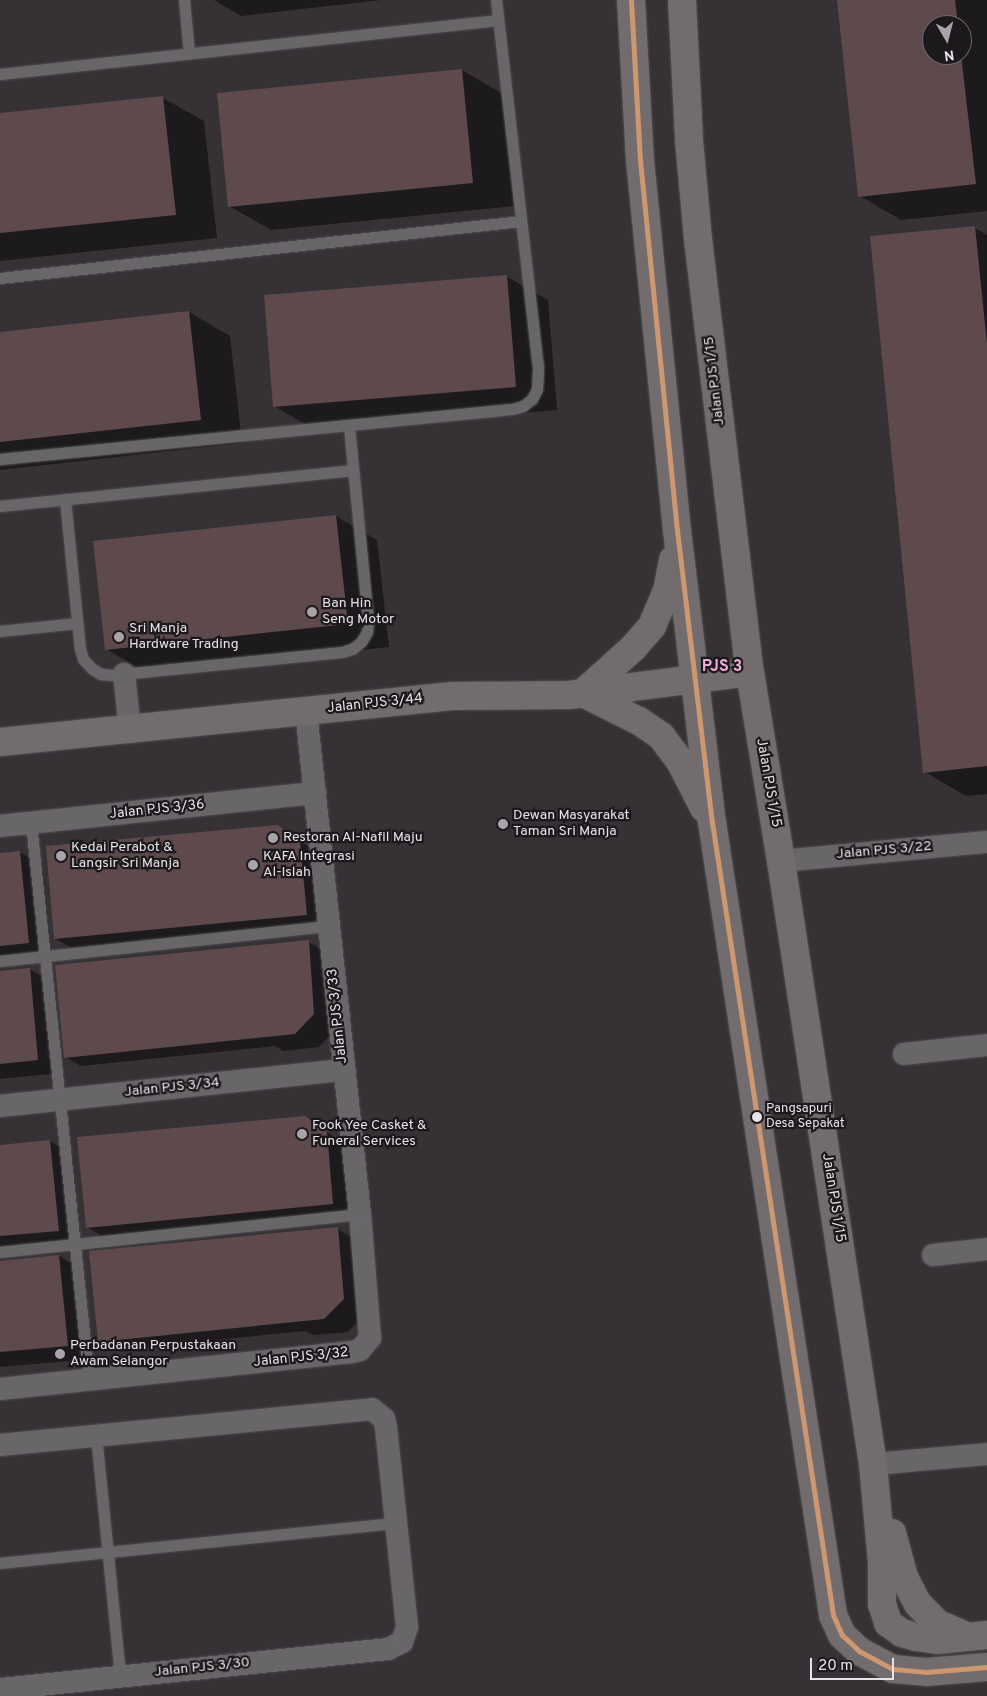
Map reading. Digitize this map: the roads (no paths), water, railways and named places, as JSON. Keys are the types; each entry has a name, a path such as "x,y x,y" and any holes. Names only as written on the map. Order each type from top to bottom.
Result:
{"main road":[{"path":"631,0 640,160 694,679 712,822 833,1615 842,1635 859,1651 893,1669 926,1672 987,1667"},
{"name":"Jalan PJS 1/15","path":"682,0 698,239 750,672 781,861 873,1464 882,1562 882,1604 888,1622"},
{"path":"678,530 667,591 652,626 633,648 583,693 639,721 661,736 681,763 712,822"},
{"name":"Jalan PJS 3/44","path":"0,742 453,696 583,693 750,672"},
{"path":"873,1464 904,1577 918,1604 938,1624 978,1636"},
{"path":"859,1651 888,1622 902,1633 916,1637 938,1640 978,1636"}],"street":[{"path":"124,674 130,729"},
{"name":"Jalan PJS 3/33","path":"306,711 370,1321"},
{"name":"Jalan PJS 3/36","path":"0,826 315,793"},
{"name":"Jalan PJS 3/22","path":"781,861 987,842"},
{"path":"904,1054 987,1045"},
{"name":"Jalan PJS 3/34","path":"0,1106 344,1070"},
{"path":"933,1254 987,1249"},
{"name":"Jalan PJS 3/32","path":"0,1390 352,1352 360,1350 366,1345 370,1338 370,1321"},
{"path":"0,1445 351,1409 372,1409 384,1418 396,1523"},
{"path":"873,1464 987,1454"},
{"name":"Jalan PJS 3/30","path":"0,1689 388,1649 402,1642 407,1626 396,1523"}],"lane":[{"path":"184,0 190,54"},
{"path":"0,459 512,409 523,406 532,399 537,389 538,377 496,0"},
{"path":"0,74 498,20"},
{"path":"0,278 521,221"},
{"path":"65,499 83,660 101,674 124,674 342,652 352,649 361,642 367,632 368,620 349,425"},
{"path":"0,506 353,470"},
{"path":"0,631 78,623"},
{"path":"31,823 89,1380"},
{"path":"0,961 329,926"},
{"path":"0,1252 360,1214"},
{"path":"96,1435 120,1677"},
{"path":"0,1563 396,1523"}],"place":[{"name":"Ban Hin Seng Motor","path":"312,612"},
{"name":"Sri Manja Hardware Trading","path":"119,637"},
{"name":"Dewan Masyarakat Taman Sri Manja","path":"503,824"},
{"name":"Restoran Al-Nafil Maju","path":"273,838"},
{"name":"Kedai Perabot & Langsir Sri Manja","path":"61,856"},
{"name":"KAFA Integrasi Al-Islah","path":"253,865"},
{"name":"Pangsapuri Desa Sepakat","path":"757,1117"},
{"name":"Fook Yee Casket & Funeral Services","path":"302,1134"},
{"name":"Perbadanan Perpustakaan Awam Selangor","path":"60,1354"}],"district":[{"name":"PJS 3","path":"722,667"}]}
